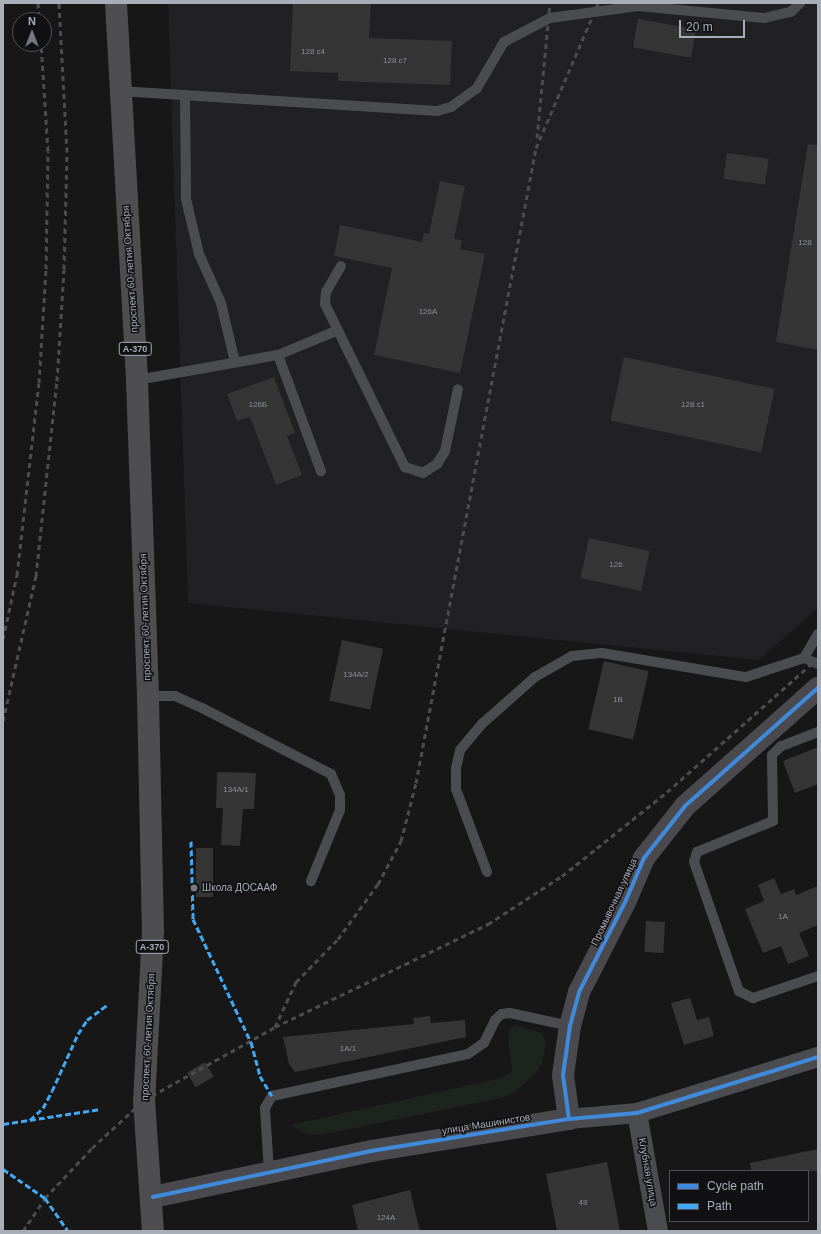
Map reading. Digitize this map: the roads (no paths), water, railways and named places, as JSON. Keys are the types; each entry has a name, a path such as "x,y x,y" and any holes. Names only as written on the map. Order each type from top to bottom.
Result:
{"highway":[{"name":"проспект 60-летия Октября","path":"116,3 137,380 148,696 153,931 144,1100 153,1196 153,1231"}],"street":[{"name":"Промывочная улица","path":"569,1119 563,1075 570,1026 579,992 626,900 644,858 685,806 818,688"},
{"name":"улица Машинистов","path":"153,1196 371,1151 569,1119 637,1113 818,1057"},
{"name":"Клубная улица","path":"637,1113 658,1231"}],"lane":[{"path":"120,91 437,111 451,107 477,88 504,42 550,18 618,7 670,6 764,18 791,12 800,3"},
{"path":"185,95 186,199 199,254 221,303 235,362"},
{"path":"341,266 326,292 325,304 336,331 405,467 423,473 437,464 445,451 458,389"},
{"path":"137,380 278,355 336,331"},
{"path":"278,355 321,471"},
{"path":"804,658 818,634"},
{"path":"487,872 456,789 456,768 460,750 483,723 535,677 572,656 602,653 746,677 804,658 818,664"},
{"path":"148,696 175,696 202,708 331,774 340,795 340,810 311,881"},
{"path":"818,732 781,746 772,755 774,821 704,848 698,852 694,862 739,991 753,998 818,976"},
{"path":"269,1172 265,1108 272,1096 468,1054 484,1043 496,1020 502,1014 510,1013 570,1026"}],"railway":[{"path":"38,3 39,12"},
{"path":"3,721 36,576 57,381 64,269 67,152 59,3"},
{"path":"537,138 550,3"},
{"path":"275,1027 296,982 338,939 378,884 401,841 416,783 536,148 598,3"},
{"path":"3,639 17,575 39,383 46,269 48,151 42,52"},
{"path":"23,1231 45,1198 92,1148 144,1100 275,1027 488,924 562,876 667,792 818,658"}],"place":[{"name":"Школа ДОСААФ","path":"194,888"}]}
